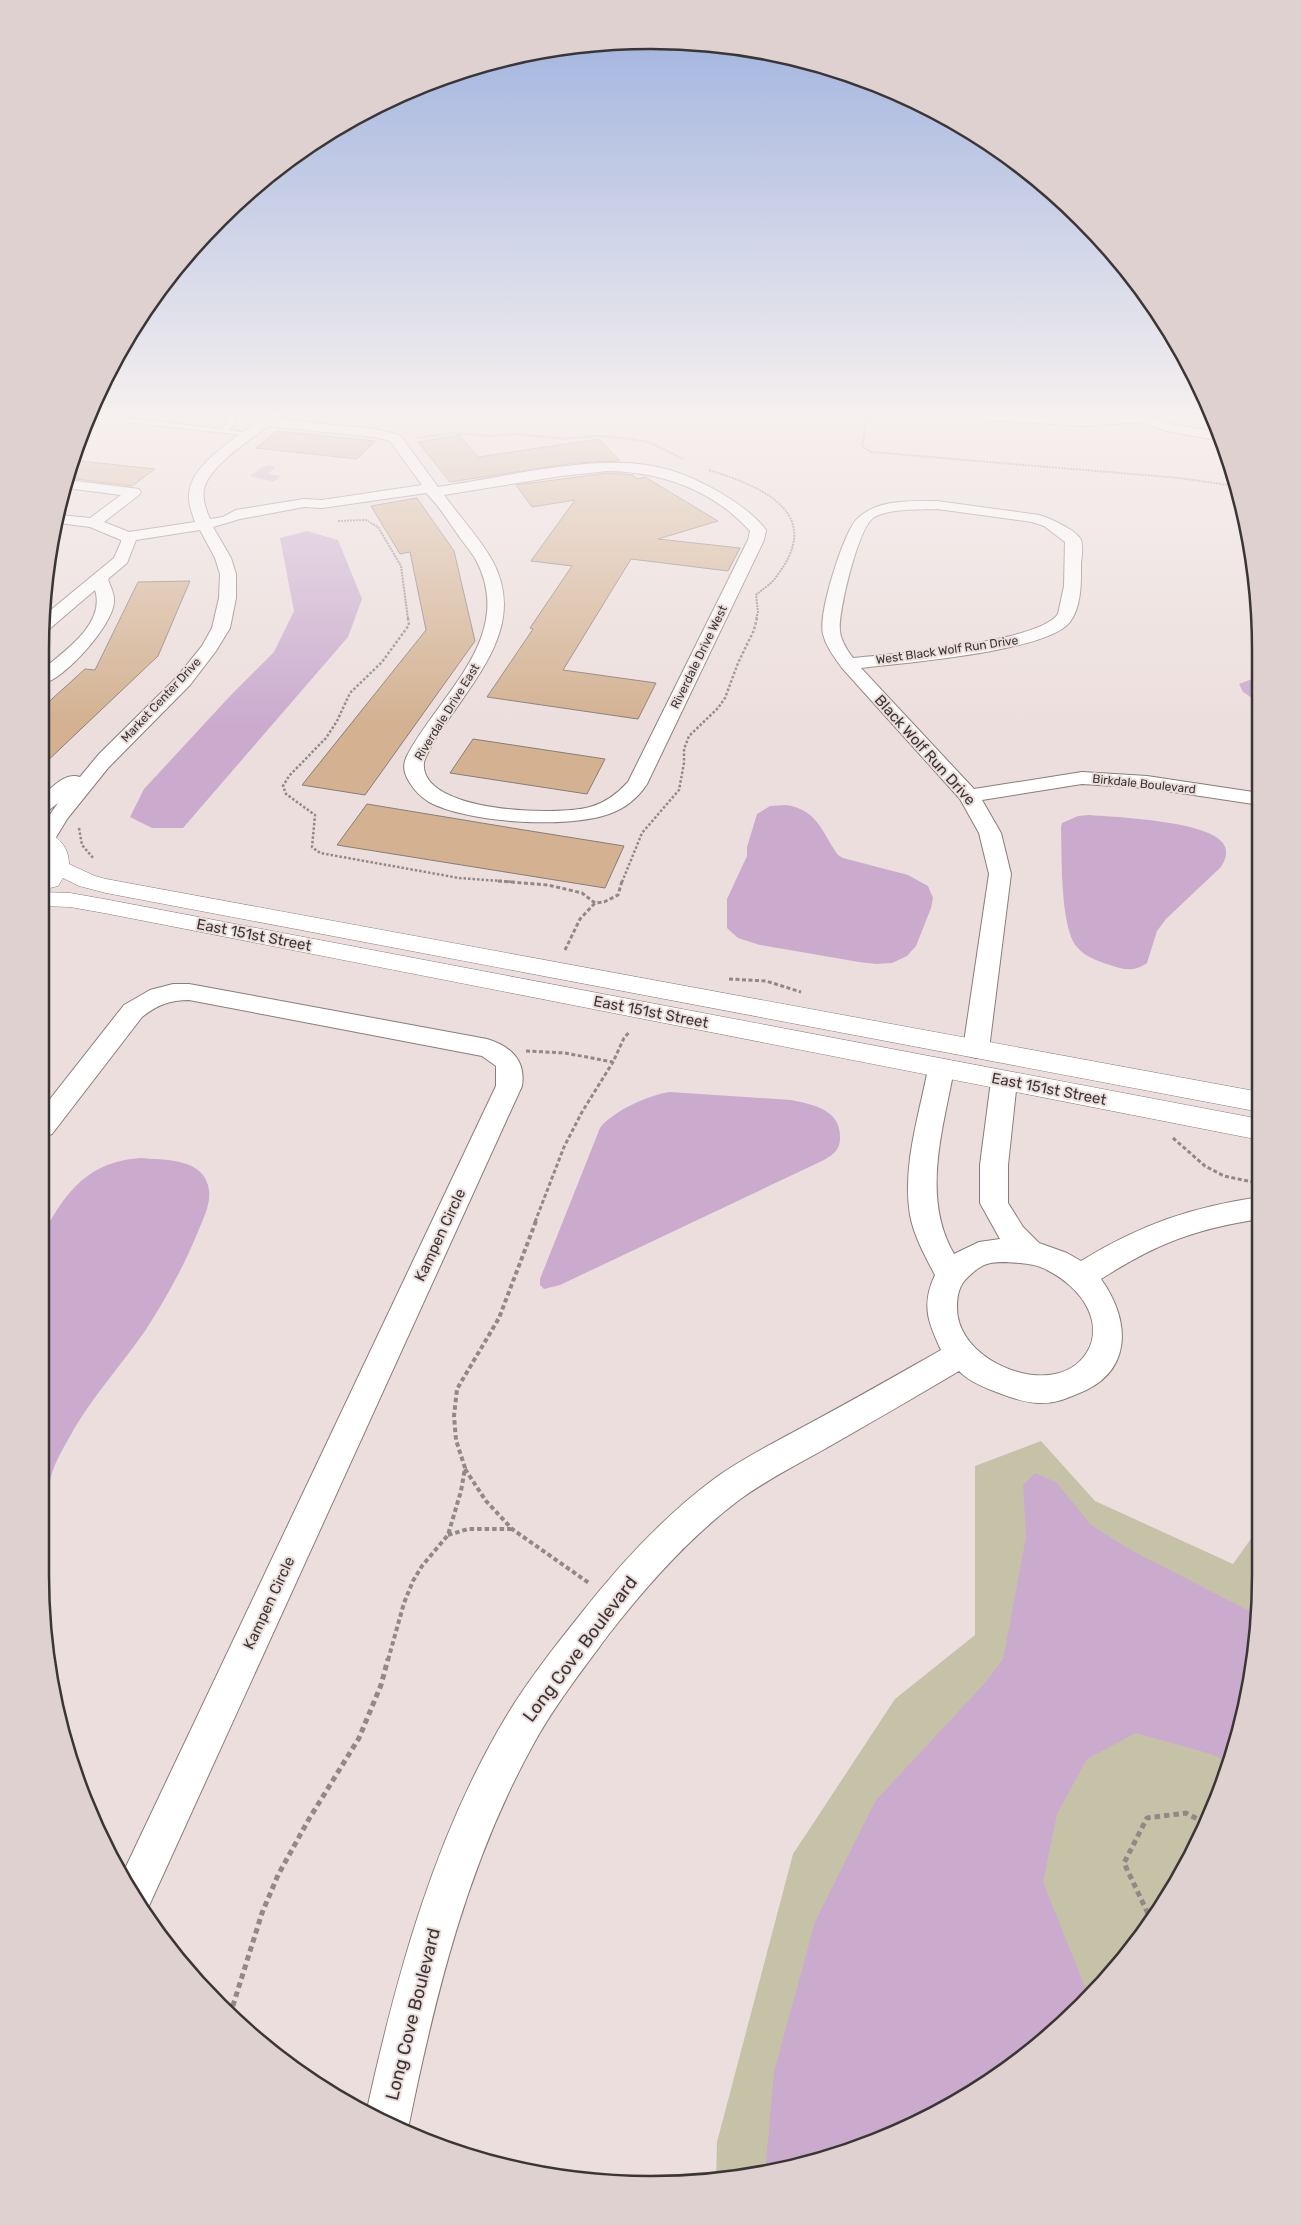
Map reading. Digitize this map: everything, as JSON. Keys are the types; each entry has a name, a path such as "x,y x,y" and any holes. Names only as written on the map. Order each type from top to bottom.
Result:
{"street":[{"path":"93,523 100,518"},
{"name":"Market Center Drive","path":"49,830 104,759 185,677 205,654 222,627 227,601 228,570 203,518"},
{"path":"63,519 93,523 128,537 205,525 229,519 241,521 257,518"},
{"name":"Riverdale Drive East","path":"452,518 484,560 494,582 497,608 490,642 419,753 414,764 415,776 424,788 438,798 455,804 510,814 554,818 612,807 627,797 637,784"},
{"name":"Riverdale Drive West","path":"637,784 756,540 758,530 748,518"},
{"name":"Black Wolf Run Drive","path":"865,518 860,524 832,608 831,632 836,648 848,664 969,796 990,833 1000,874 976,1049"},
{"name":"West Black Wolf Run Drive","path":"848,664 1021,640 1038,635 1063,620 1069,606 1073,540 1049,523 1033,518"},
{"path":"50,620 121,560 127,549 128,537"},
{"path":"49,673 82,643 100,620 106,603 100,579"},
{"name":"Market Center Drive","path":"49,801 104,759"},
{"name":"Birkdale Boulevard","path":"969,796 1082,778 1147,782 1252,797"},
{"path":"49,843 54,847 58,856 58,866 54,878 49,883"},
{"name":"East 151st Street","path":"58,866 87,881 106,886 1005,1068 1252,1128"},
{"name":"East 151st Street","path":"49,899 70,900 943,1056 976,1049 1005,1068 1252,1101"},
{"path":"49,1119 133,1011 152,997 176,991 478,1046 497,1051 504,1057"},
{"path":"943,1056 922,1166 923,1204 929,1234 950,1276"},
{"name":"Kampen Circle","path":"137,1888 509,1086 511,1070 504,1057"},
{"path":"1005,1068 994,1165 994,1203 1013,1235 1030,1252"},
{"path":"1080,1277 1146,1238 1188,1222 1223,1212 1252,1209"},
{"path":"1006,1250 1030,1252 1057,1261 1080,1277 1097,1296 1107,1318 1108,1340 1101,1361 1085,1376 1063,1386 1036,1389 1008,1384 983,1372 961,1354 950,1338 943,1322 941,1305 943,1290 950,1276 964,1262 983,1253 1006,1250"},
{"name":"Long Cove Boulevard","path":"388,2116 416,1989 440,1913 473,1826 522,1728 557,1674 613,1600 669,1541 718,1496 775,1460 961,1354"}],"path":[{"path":"321,518 322,520 366,520 378,527 382,538 401,566 409,625 382,662 350,693 337,721 326,738 286,780 283,786 286,794 315,815 312,847 332,856 459,878 548,885 582,893 595,903"},
{"path":"562,958 580,919 595,903 604,902 618,895 627,866 642,833 679,790 684,763 684,749 689,736 725,698 738,663 754,630 758,612 756,595 778,576 793,542 795,531 792,518"},
{"path":"78,824 82,846 97,863"},
{"path":"613,1600 512,1529 486,1501 465,1468 456,1440 454,1416 457,1389 500,1318 564,1147 624,1038 633,1029"},
{"path":"504,1057 518,1052 533,1050 565,1053 612,1062"},
{"path":"1170,1136 1205,1166 1224,1176 1252,1181"},
{"path":"232,2007 259,1922 278,1875 304,1827 359,1738 381,1685 404,1603 422,1566 448,1535 461,1491 465,1468"},
{"path":"448,1535 474,1529 512,1529"},
{"path":"1148,1913 1124,1863 1147,1818 1186,1813 1199,1820"}],"shaded area":[{"path":"307,531 338,540 362,599 348,637 183,828 152,828 130,817 144,789 231,695 274,652 294,611 280,538"},
{"path":"1252,679 1252,698 1243,692 1239,684"},
{"path":"786,805 797,808 812,817 823,830 838,855 843,858 908,875 928,886 933,898 931,908 916,946 907,956 892,963 859,962 760,945 738,938 727,928 727,899 747,856 747,847 757,814 770,806"},
{"path":"1089,815 1160,821 1198,829 1213,835 1226,848 1225,858 1221,867 1166,919 1157,931 1147,963 1138,968 1120,968 1092,958 1077,947 1071,937 1067,924 1063,890 1061,828 1062,823 1078,816"},
{"path":"670,1092 791,1100 809,1104 832,1115 837,1122 839,1130 839,1144 835,1152 824,1160 560,1285 544,1289 540,1285 540,1279 600,1128 622,1110 653,1096"},
{"path":"140,1158 172,1161 192,1166 206,1180 209,1190 207,1207 192,1247 167,1296 145,1331 90,1404 74,1429 55,1465 49,1485 49,1224 71,1191 82,1181 93,1172 107,1165"},
{"path":"1041,1441 1095,1501 1233,1564 1252,1537 1251,1614 1247,1653 1241,1692 1220,1768 1190,1841 1151,1909 1128,1941 1076,2000 1017,2052 951,2096 881,2130 806,2156 768,2165 716,2172 717,2142 793,1854 895,1699 975,1635 975,1466"},
{"path":"1035,1473 1056,1482 1091,1525 1131,1550 1251,1612 1241,1692 1223,1760 1211,1754 1136,1733 1087,1759 1057,1814 1043,1882 1086,1989 1047,2027 1017,2052 951,2096 917,2114 844,2144 806,2156 766,2165 774,2072 815,1922 876,1800 984,1684 1003,1659 1026,1537 1023,1485"}],"building":[{"path":"378,518 431,518 454,551 475,641 365,795 302,785 426,630 410,552 400,554"},
{"path":"562,518 713,518 718,521 658,539 740,548 728,571 631,559 563,670 656,683 638,719 487,697 533,629 530,628 572,566 531,561"},
{"path":"190,581 158,656 49,759 49,702 85,669 95,670 138,582"},
{"path":"473,739 605,759 587,794 450,773"},
{"path":"367,804 624,846 605,888 337,845"}]}
